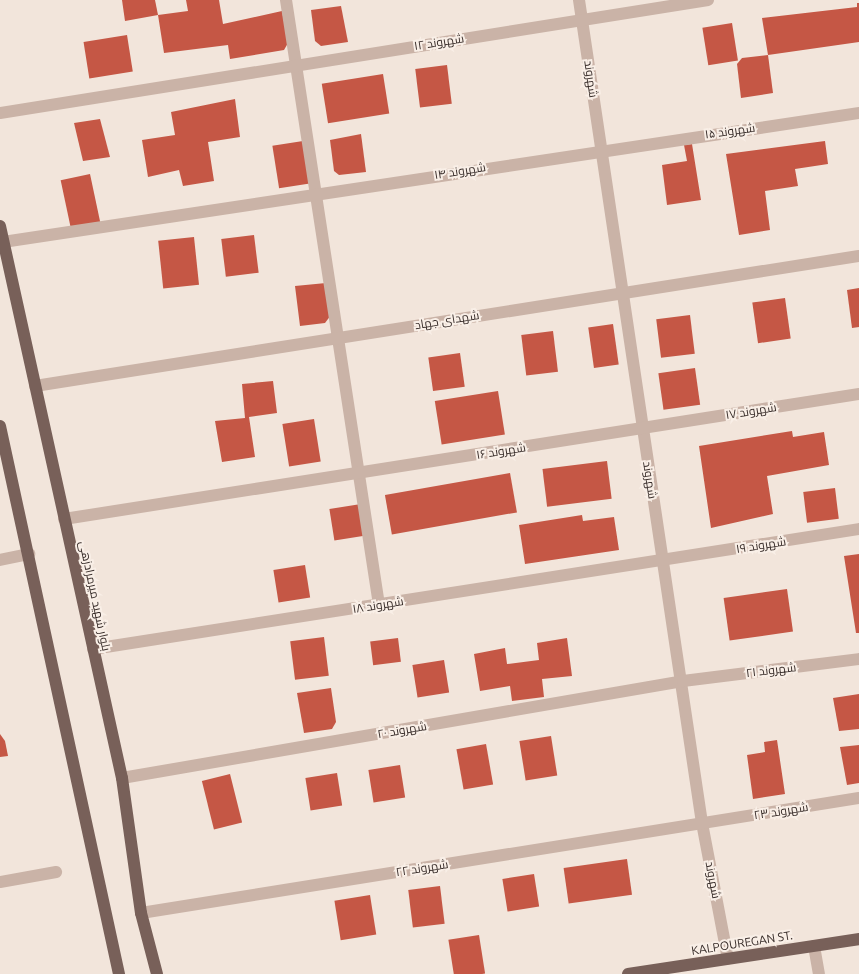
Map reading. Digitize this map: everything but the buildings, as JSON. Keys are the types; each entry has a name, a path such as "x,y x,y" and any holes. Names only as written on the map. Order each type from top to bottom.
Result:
{"main road":[{"name":"بلوار شهید میرمرادزهی","path":"0,226 122,778 142,913 157,974"},
{"path":"0,426 119,974"},
{"name":"KALPOUREGAN ST.","path":"628,974 859,939"}],"street":[{"path":"286,0 318,192 380,605"},
{"name":"شهروند","path":"579,0 663,561 683,681 702,823 728,959"},
{"name":"شهروند ۱۲","path":"0,113 708,0"},
{"name":"شهروند ۱۵","path":"602,150 859,113"},
{"name":"شهروند ۱۴","path":"3,242 318,192 602,150"},
{"name":"شهدای جهاد","path":"35,386 859,256"},
{"name":"شهروند ۱۷","path":"643,429 859,394"},
{"name":"شهروند ۱۶","path":"64,519 643,429"},
{"name":"شهروند ۱۹","path":"663,561 859,529"},
{"path":"0,560 29,554"},
{"name":"شهروند ۱۸","path":"93,649 663,561"},
{"name":"شهروند ۲۱","path":"683,681 859,659"},
{"name":"شهروند ۲۰","path":"122,778 683,681"},
{"name":"شهروند ۲۳","path":"702,823 859,798"},
{"name":"شهروند ۲۲","path":"142,913 702,823"},
{"path":"0,882 56,872"},
{"path":"814,946 819,974"}]}
